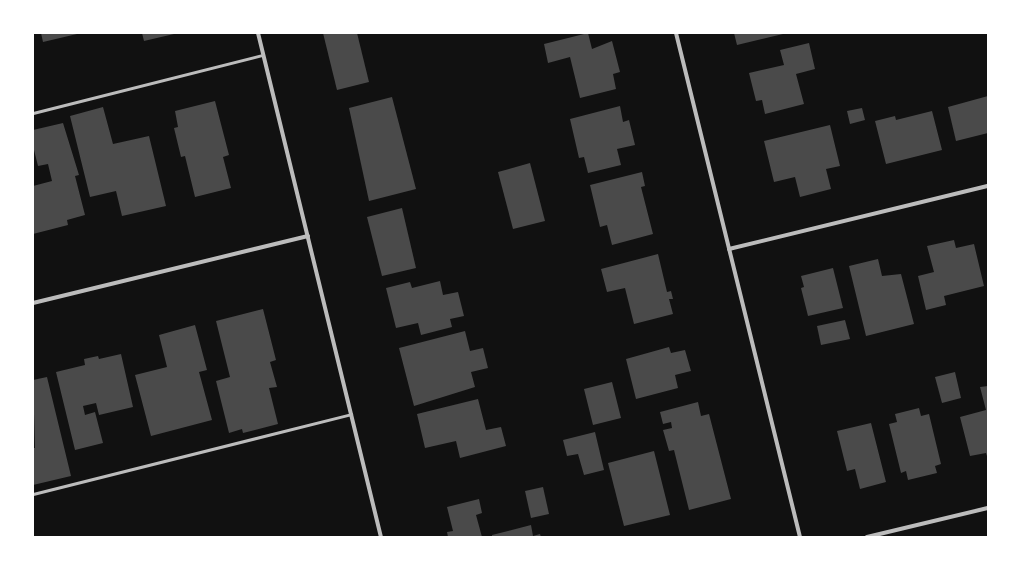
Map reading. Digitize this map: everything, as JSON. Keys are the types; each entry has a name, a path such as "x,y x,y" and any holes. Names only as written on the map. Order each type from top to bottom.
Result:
{"street":[{"path":"258,33 381,537"},
{"path":"676,33 800,537"},
{"path":"729,249 988,186"},
{"path":"33,303 308,236"},
{"path":"867,537 988,508"}],"lane":[{"path":"33,113 263,55"},
{"path":"33,494 351,414"}],"building":[{"path":"41,33 77,33 77,34 43,42"},
{"path":"142,33 173,33 174,34 144,41"},
{"path":"323,33 357,33 369,82 337,90"},
{"path":"588,33 592,49 612,41 620,72 613,74 616,89 580,98 570,57 548,63 544,44"},
{"path":"734,33 783,33 783,34 737,45"},
{"path":"809,43 815,69 796,74 804,104 765,114 762,100 756,101 749,73 784,65 780,50"},
{"path":"988,96 988,133 956,141 948,107"},
{"path":"392,97 416,189 369,201 349,108"},
{"path":"215,101 229,155 223,157 231,188 195,197 185,156 181,157 174,128 178,127 175,111"},
{"path":"620,106 623,122 629,120 635,145 617,149 621,165 588,173 584,157 579,158 570,119"},
{"path":"103,107 113,144 149,136 166,206 122,216 116,191 90,197 70,116"},
{"path":"862,108 865,120 850,124 847,111"},
{"path":"932,111 942,150 886,164 875,121 895,116 896,120"},
{"path":"63,123 79,175 75,176 85,215 67,220 68,225 33,234 33,186 52,181 48,164 38,166 33,146 33,130"},
{"path":"830,125 840,166 826,169 831,189 800,197 795,177 774,182 764,141"},
{"path":"530,163 545,221 513,229 498,172"},
{"path":"642,172 645,186 641,187 653,234 612,245 607,225 600,227 590,185"},
{"path":"402,208 416,268 382,276 367,217"},
{"path":"954,240 956,248 974,244 984,286 944,296 946,305 926,310 918,276 934,272 927,246"},
{"path":"658,254 667,292 671,291 673,299 669,299 673,314 634,324 625,288 607,292 601,269"},
{"path":"878,259 882,276 901,274 914,324 866,336 849,266"},
{"path":"833,268 843,308 808,316 801,288 804,287 801,276"},
{"path":"440,281 443,295 458,292 464,316 450,319 452,327 421,335 418,323 396,328 386,288 410,282 412,288"},
{"path":"263,309 276,360 270,362 277,387 269,388 278,424 243,433 242,429 229,433 216,381 230,377 216,321"},
{"path":"845,320 850,339 821,345 817,326"},
{"path":"195,325 207,370 199,372 212,420 151,436 135,375 167,367 159,335"},
{"path":"465,331 470,351 483,348 488,368 471,372 475,387 414,406 399,348"},
{"path":"669,347 671,353 685,350 691,371 675,375 678,388 636,399 626,359"},
{"path":"121,354 133,407 99,415 96,403 83,406 85,415 95,412 103,443 75,450 56,372 85,365 84,359 98,356 99,359"},
{"path":"955,372 961,398 942,403 935,377"},
{"path":"47,377 71,476 33,485 33,448 35,448 33,380"},
{"path":"612,382 621,418 593,425 584,389"},
{"path":"988,386 988,459 986,453 970,456 960,417 986,410 980,387"},
{"path":"478,399 486,430 501,427 506,446 460,458 456,441 425,448 417,414"},
{"path":"698,402 701,416 709,414 731,499 689,510 674,450 669,451 663,430 672,428 671,422 663,424 660,412"},
{"path":"919,408 921,416 929,414 941,464 935,466 937,473 908,480 906,471 901,473 889,424 897,422 895,414"},
{"path":"871,423 886,482 860,489 855,469 847,471 837,431"},
{"path":"595,432 604,470 584,475 578,454 567,456 563,440"},
{"path":"654,451 670,515 624,526 608,463"},
{"path":"543,487 549,514 531,518 525,491"},
{"path":"479,499 482,513 476,515 482,537 448,537 447,532 453,531 447,507"},
{"path":"531,525 533,536 540,534 541,537 492,537 492,535"}]}
